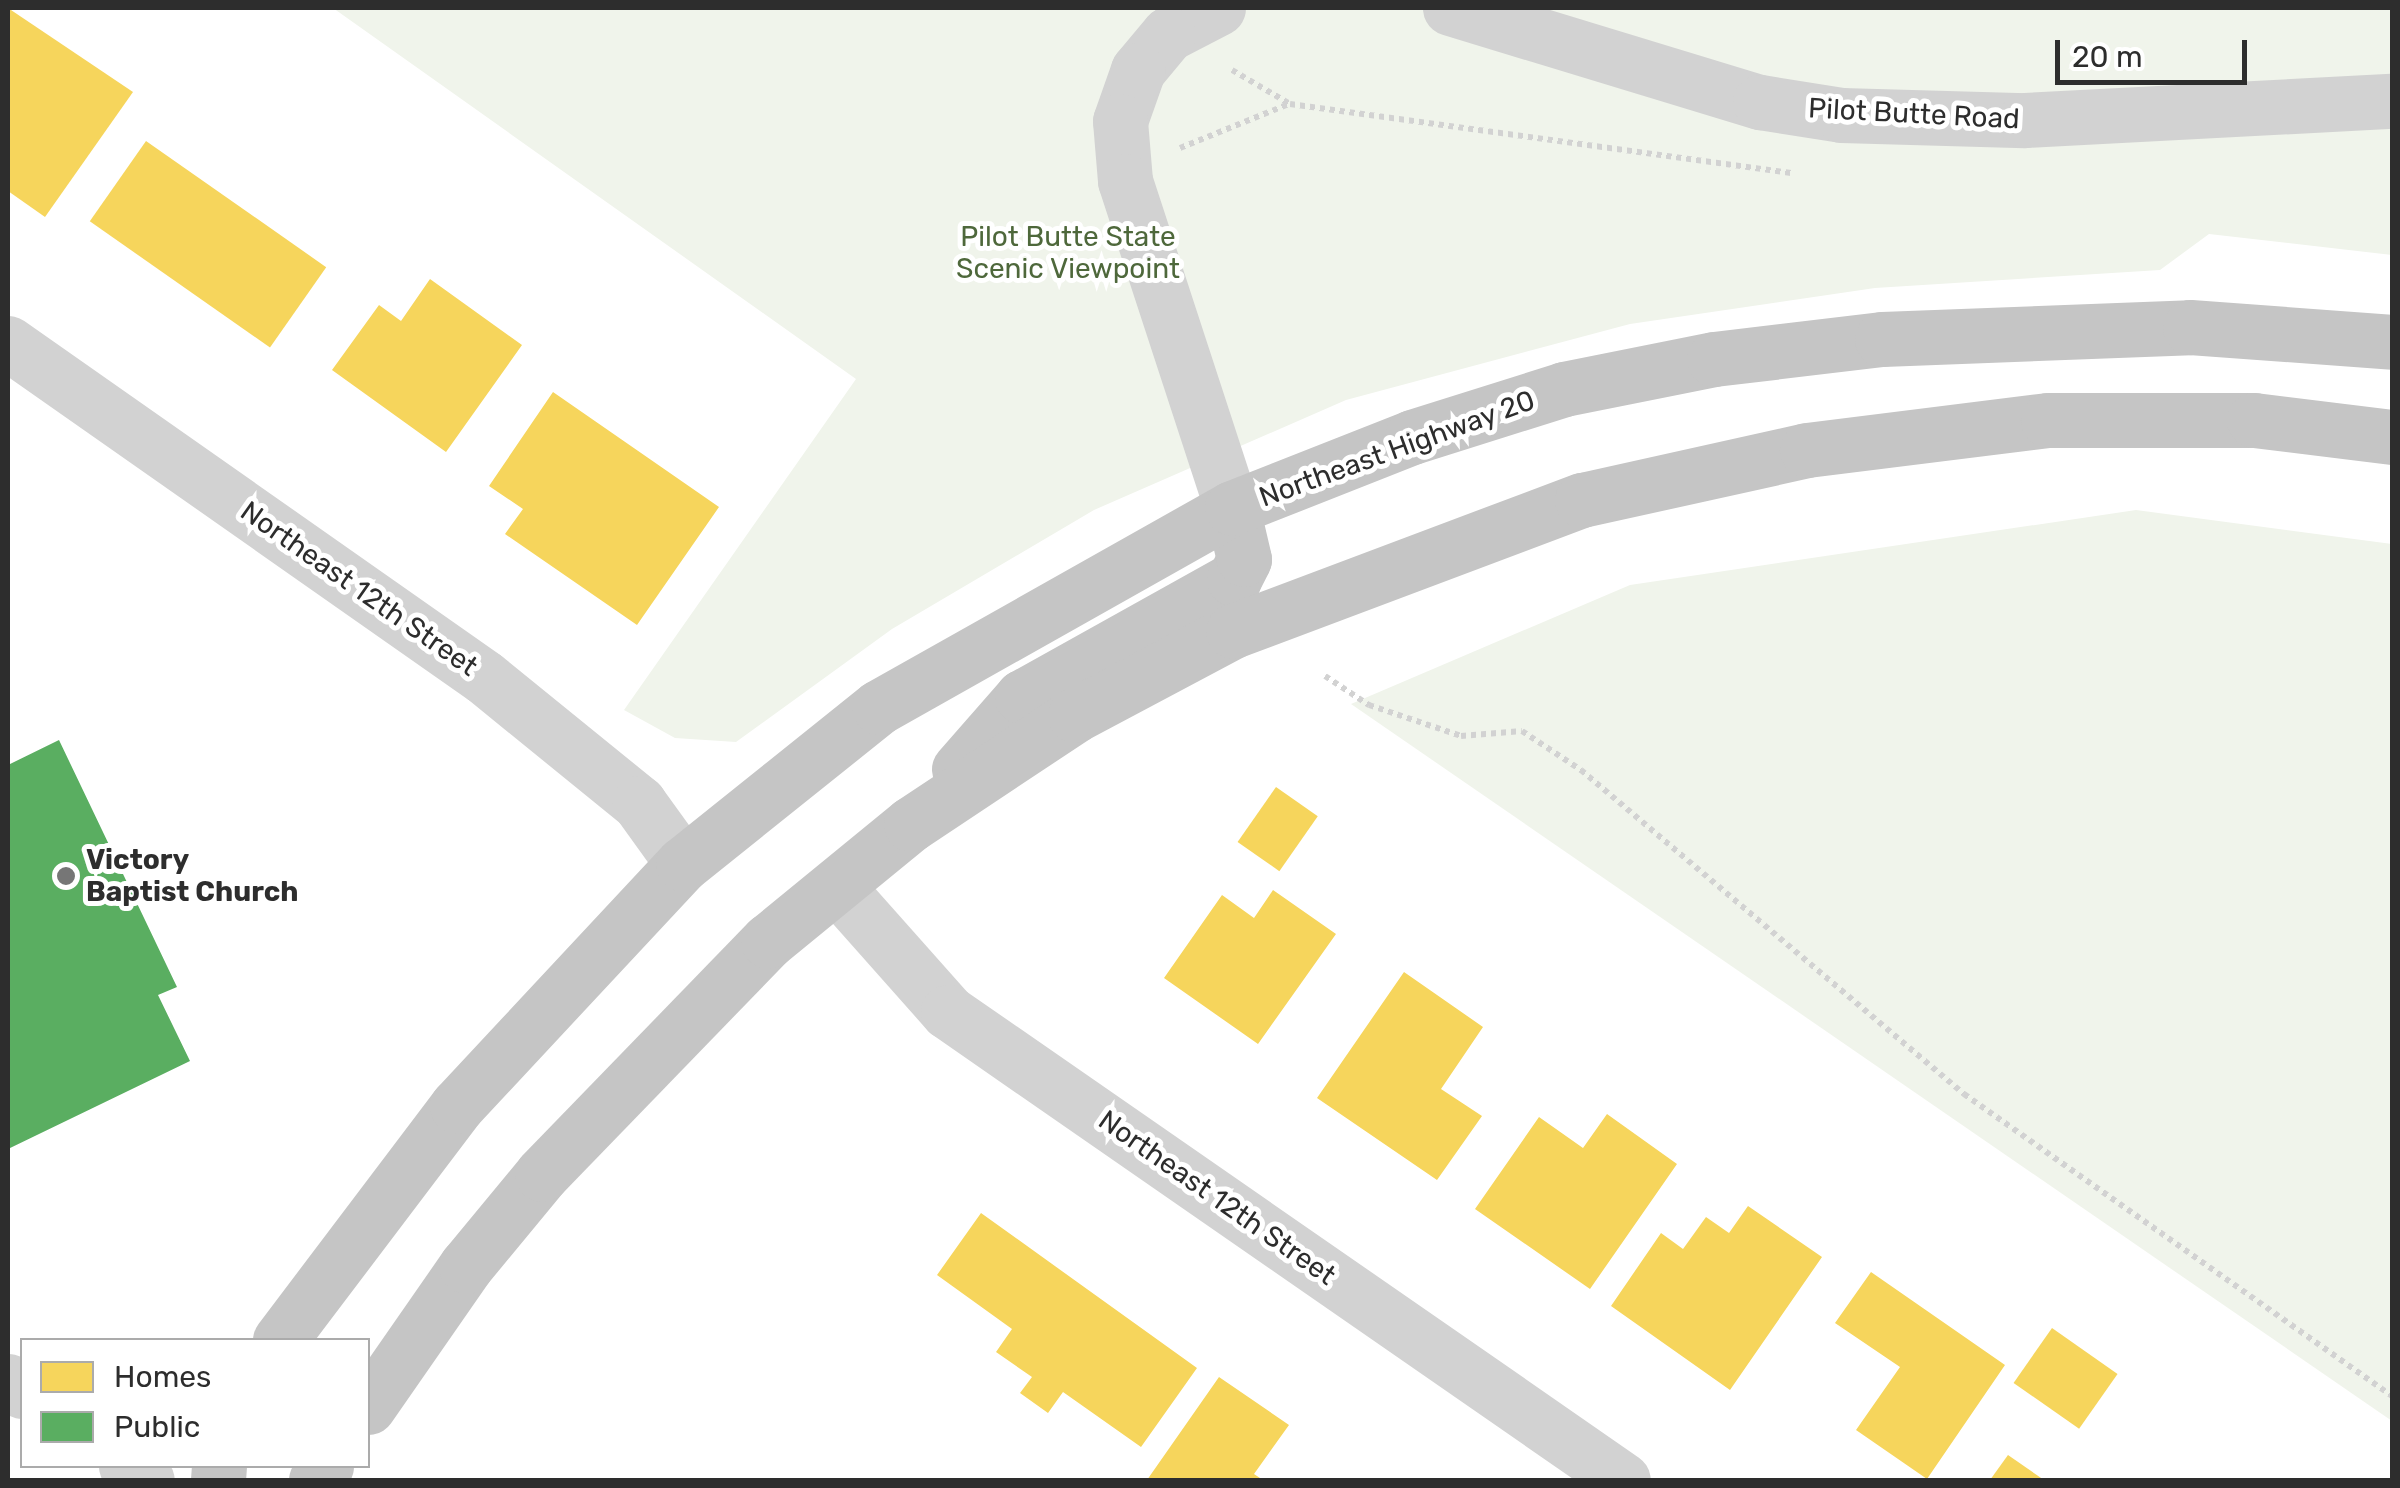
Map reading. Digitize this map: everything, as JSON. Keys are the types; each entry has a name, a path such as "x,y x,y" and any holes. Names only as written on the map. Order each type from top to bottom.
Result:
{"main road":[{"name":"Northeast Highway 20","path":"282,1338 457,1106 683,864 879,708 1232,508 1412,437 1564,390 1714,359 1882,339 2190,327 2392,342"},
{"path":"370,1403 466,1266 542,1174 741,967 911,824 1075,715 1234,631 1582,500 1808,450 2048,420 2254,420 2392,437"},
{"path":"911,824 1022,697 1234,579 1244,559 1232,508"}],"street":[{"path":"1218,8 1168,34 1138,70 1120,121 1123,172 1232,508"},
{"name":"Pilot Butte Road","path":"1450,8 1760,102 1841,115 2025,120 2392,101"},
{"name":"Northeast 12th Street","path":"8,342 484,677 639,803 683,864"},
{"name":"Northeast 12th Street","path":"837,887 948,1012 1623,1480"}],"path":[{"path":"1123,172 1290,104"},
{"path":"1325,676 1370,705 1462,736 1522,731 1580,770 1964,1094 2392,1396"}],"green space":[{"name":"Pilot Butte State Scenic Viewpoint","path":"333,8 2392,8 2392,255 2209,234 2160,270 1875,288 1630,324 1346,400 1094,510 892,629 736,742 675,738 624,710 856,379"},
{"path":"2136,510 2392,544 2392,1421 1351,704 1630,585"}],"building: Homes":[{"path":"8,8 133,92 45,217 8,191"},
{"path":"146,141 326,267 270,347 90,221"},
{"path":"430,279 522,345 446,452 332,370 379,305 401,321"},
{"path":"553,392 719,507 637,625 505,534 523,509 489,486"},
{"path":"1276,787 1318,816 1279,871 1238,842"},
{"path":"1273,890 1336,934 1258,1044 1164,978 1222,895 1254,918"},
{"path":"1404,972 1483,1027 1441,1089 1482,1116 1437,1180 1317,1098"},
{"path":"1607,1114 1677,1164 1590,1289 1475,1209 1539,1117 1583,1148"},
{"path":"1748,1206 1822,1257 1730,1390 1611,1306 1661,1233 1683,1249 1706,1217 1729,1233"},
{"path":"981,1213 1197,1368 1141,1447 1063,1392 1048,1413 1020,1393 1032,1377 996,1352 1012,1329 937,1275"},
{"path":"1871,1272 2005,1365 1927,1479 1856,1430 1900,1367 1835,1323"},
{"path":"2052,1328 2118,1374 2079,1429 2014,1383"},
{"path":"1219,1377 1289,1425 1254,1474 1263,1480 1147,1480"},
{"path":"2008,1455 2044,1480 1990,1480"}],"building: Public":[{"name":"Victory Baptist Church","path":"59,740 177,987 158,995 190,1061 8,1149 8,765"}],"place":[{"name":"Victory Baptist Church","path":"66,876"}]}
